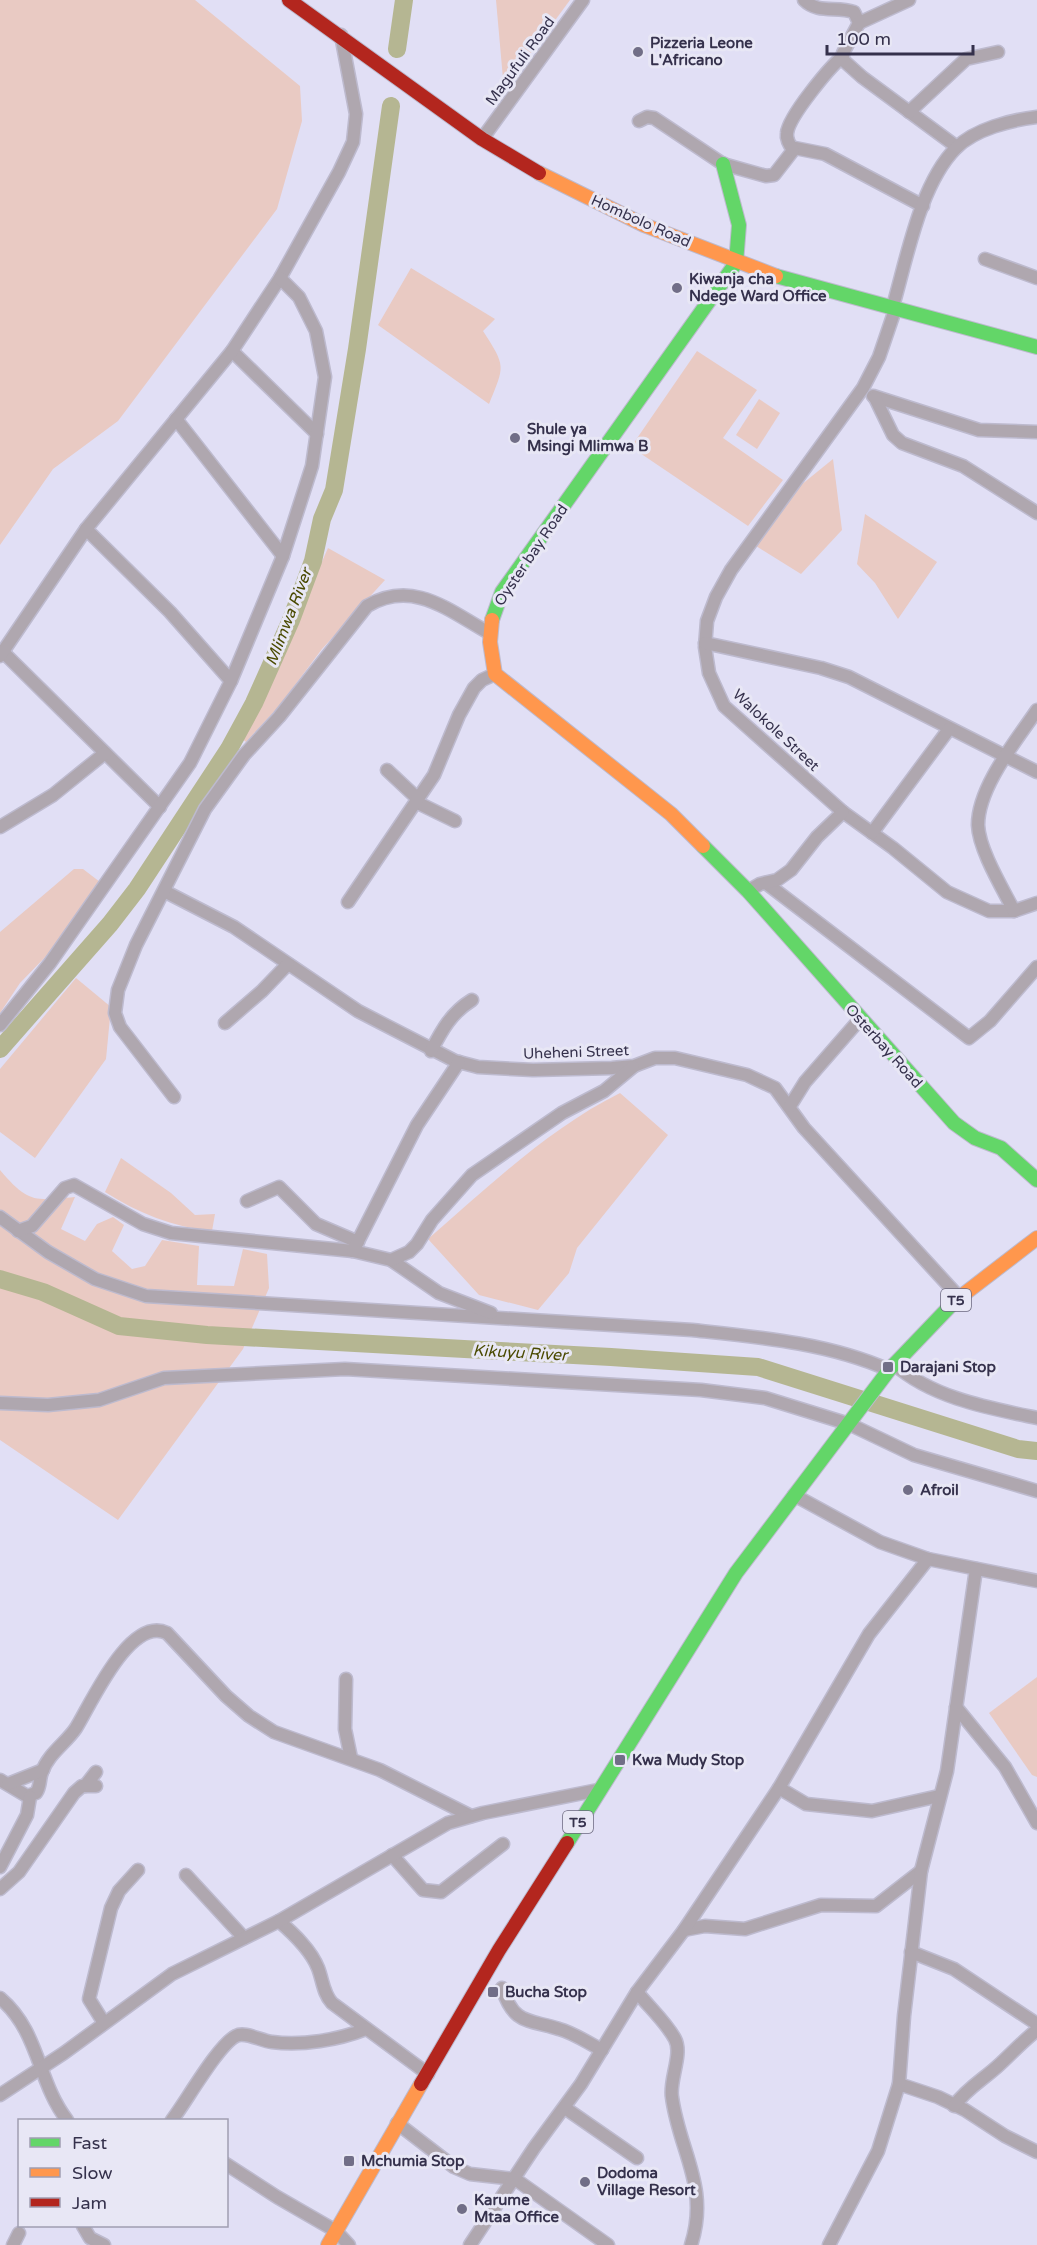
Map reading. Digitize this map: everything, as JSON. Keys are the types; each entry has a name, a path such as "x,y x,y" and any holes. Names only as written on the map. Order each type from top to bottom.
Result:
{"main road":[{"name":"Hombolo Road","path":"291,1 482,139 536,172 644,225 736,263 1037,347"},
{"path":"723,164 739,226 740,249 736,263"},
{"name":"Oyster bay Road","path":"495,674 489,633 491,616 502,592 736,263"},
{"path":"495,674 671,814 748,891"},
{"name":"Osterbay Road","path":"748,891 954,1123 975,1138 1001,1148 1037,1180"},
{"name":"T5","path":"328,2245 500,1950 597,1790 723,1593 890,1369 959,1297 1037,1238"}],"street":[{"name":"Magufuli Road","path":"482,139 583,0"},
{"path":"804,0 816,9 845,9 854,12 859,23"},
{"path":"793,150 787,138 790,125 831,67 842,57 859,23 909,0"},
{"path":"159,807 2,654 86,529 232,351 280,278 353,142 356,114 341,35"},
{"path":"909,112 966,59 998,52"},
{"path":"842,57 862,77 957,147 1000,124 1037,117"},
{"path":"639,121 647,117 662,122 693,146 723,164 766,176 774,175 793,150 803,148 825,154 923,206"},
{"name":"Walokole Street","path":"957,147 939,172 923,206 879,357 863,388 731,570 716,597 707,621 705,643 709,673 724,706 843,812 947,892 989,911 1014,911 1037,903"},
{"path":"985,259 1037,278"},
{"path":"0,1025 50,963 190,763 231,681 283,556 312,466 324,377 322,352 316,331 298,297 280,278"},
{"path":"232,351 317,434"},
{"path":"863,388 875,398 979,430 1037,432"},
{"path":"875,398 893,435 902,443 963,466 1037,513"},
{"path":"176,419 283,556"},
{"path":"86,529 170,612 231,681"},
{"path":"174,1097 129,1041 120,1027 115,1012 118,990 136,945 176,862 205,809 244,754 279,717 367,606 382,597 404,594 421,597 489,633"},
{"path":"705,643 849,676 1037,772"},
{"path":"348,902 383,846 434,775 459,715 474,688 482,680 495,674"},
{"path":"1014,911 990,861 978,827 986,793 1005,756 1037,710"},
{"path":"872,833 949,729"},
{"path":"0,827 53,795 105,753"},
{"path":"387,770 417,800 456,821"},
{"path":"748,891 777,880 791,870 817,837 843,812"},
{"path":"766,883 969,1038 990,1021 1037,967"},
{"name":"Uheheni Street","path":"164,891 234,927 358,1011 431,1051 459,1062 478,1067 533,1070 634,1066 655,1058 699,1062 747,1075 775,1088 804,1128 959,1297"},
{"path":"225,1023 262,991 288,964"},
{"path":"431,1051 449,1019 472,1000"},
{"path":"790,1106 805,1082 860,1019"},
{"path":"356,1246 417,1125 459,1062"},
{"path":"392,1260 409,1252 417,1244 432,1220 472,1175 562,1113 604,1091 634,1066"},
{"path":"18,1231 32,1226 65,1188 74,1185 143,1224 171,1233 356,1246"},
{"path":"247,1201 279,1187 316,1224 356,1246 392,1260 438,1293 504,1318"},
{"path":"0,1217 94,1279 146,1296 627,1324 770,1338 865,1359 943,1393 1037,1418"},
{"path":"0,1403 48,1405 99,1400 164,1378 345,1369 701,1390 765,1398 852,1421 914,1455 1037,1491"},
{"path":"794,1495 880,1542 928,1559 1037,1581"},
{"path":"470,2245 534,2148 565,2108 637,1992 684,1930 779,1788 869,1634 928,1559"},
{"path":"829,2245 878,2151 899,2084 921,1871 947,1771 976,1569"},
{"path":"0,1868 27,1815 30,1797 40,1787 43,1770 77,1727 113,1665 144,1634 158,1629 166,1633 226,1696 264,1726 281,1735 351,1758 471,1816"},
{"path":"346,1678 344,1713 351,1758"},
{"path":"956,1707 1005,1767 1036,1820"},
{"path":"4,1782 43,1770"},
{"path":"0,1889 19,1872 74,1793 90,1786 96,1772"},
{"path":"4,1782 30,1797"},
{"path":"779,1788 806,1804 872,1811 939,1796"},
{"path":"0,2095 42,2068 172,1974 279,1921 448,1823 471,1816 597,1790"},
{"path":"392,1855 423,1890 441,1892 503,1844"},
{"path":"104,2023 89,1999 111,1908 119,1891 138,1870"},
{"path":"684,1930 705,1926 745,1929 821,1905 876,1906 921,1871"},
{"path":"186,1875 244,1938"},
{"path":"279,1921 298,1938 318,1966 326,1996 366,2030 428,2074"},
{"path":"911,1952 954,1969 1037,2024"},
{"path":"502,1988 507,2005 520,2017 533,2024 560,2029 602,2050"},
{"path":"637,1992 676,2040 676,2060 671,2080 672,2097 697,2187 691,2245"},
{"path":"0,1998 24,2024 51,2094 66,2119"},
{"path":"173,2119 219,2053 235,2036 244,2035 272,2042 328,2041 366,2030"},
{"path":"954,2106 964,2092 1037,2030"},
{"path":"899,2084 939,2097 1037,2152"},
{"path":"565,2108 637,2158"},
{"path":"398,2123 454,2167 470,2174 515,2178 608,2245"},
{"path":"228,2165 336,2231 348,2245"},
{"path":"84,2227 90,2238 104,2245"},
{"path":"13,2245 19,2233"}],"shaded area":[{"path":"0,0 195,0 300,86 302,121 277,209 118,421 53,469 0,545"},
{"path":"496,0 570,0 504,90"},
{"path":"411,268 495,319 483,331 496,352 501,366 489,404 378,325"},
{"path":"697,351 757,390 723,438 783,480 748,526 631,447"},
{"path":"759,399 780,413 757,449 736,435"},
{"path":"833,459 842,530 801,574 756,546 801,485"},
{"path":"865,514 937,562 898,619 875,583 857,564"},
{"path":"328,548 385,580 322,649 280,705 246,742 241,738 269,682"},
{"path":"74,869 83,869 100,882 54,948 20,983 0,1013 0,932"},
{"path":"76,978 111,1007 106,1059 35,1158 0,1132 0,1069"},
{"path":"620,1093 668,1135 577,1248 569,1273 538,1310 479,1295 428,1239 543,1141 594,1107"},
{"path":"121,1158 171,1193 195,1215 215,1214 212,1231 156,1218 105,1192"},
{"path":"0,1170 18,1189 33,1197 50,1199 75,1197 61,1229 85,1241 97,1224 113,1217 124,1225 112,1251 132,1269 145,1266 162,1240 199,1246 197,1285 234,1286 243,1249 267,1254 269,1288 243,1349 118,1520 0,1440"},
{"path":"1037,1677 1037,1777 1032,1775 989,1713"}],"waterway":[{"name":"Mlimwa River","path":"397,49 404,0"},
{"name":"Mlimwa River","path":"0,1049 110,924 137,889 229,749 254,703 291,620 313,561 322,519 334,490 357,349 391,106"},
{"name":"Kikuyu River","path":"0,1279 43,1292 119,1326 207,1335 758,1367 1018,1449 1037,1451"}],"traffic: fast":[{"path":"492,620 502,592 736,263 739,225 723,164"},
{"path":"776,276 1037,347"},
{"path":"703,846 748,891 954,1123 975,1138 1001,1148 1037,1180"},
{"path":"567,1843 736,1573 889,1370 955,1301"}],"traffic: slow":[{"path":"539,173 644,225 776,276"},
{"path":"492,620 490,642 495,674 671,814 703,846"},
{"path":"955,1301 1037,1238"},
{"path":"328,2245 421,2084"}],"traffic: jam":[{"path":"289,0 482,139 539,173"},
{"path":"421,2084 499,1950 567,1843"}],"place":[{"name":"Pizzeria Leone L'Africano","path":"638,52"},
{"name":"Kiwanja cha Ndege Ward Office","path":"677,288"},
{"name":"Shule ya Msingi Mlimwa B","path":"515,438"},
{"name":"Darajani Stop","path":"888,1367"},
{"name":"Afroil","path":"908,1490"},
{"name":"Kwa Mudy Stop","path":"620,1760"},
{"name":"Bucha Stop","path":"493,1992"},
{"name":"Mchumia Stop","path":"349,2161"},
{"name":"Dodoma Village Resort","path":"585,2182"},
{"name":"Karume Mtaa Office","path":"462,2209"}]}
